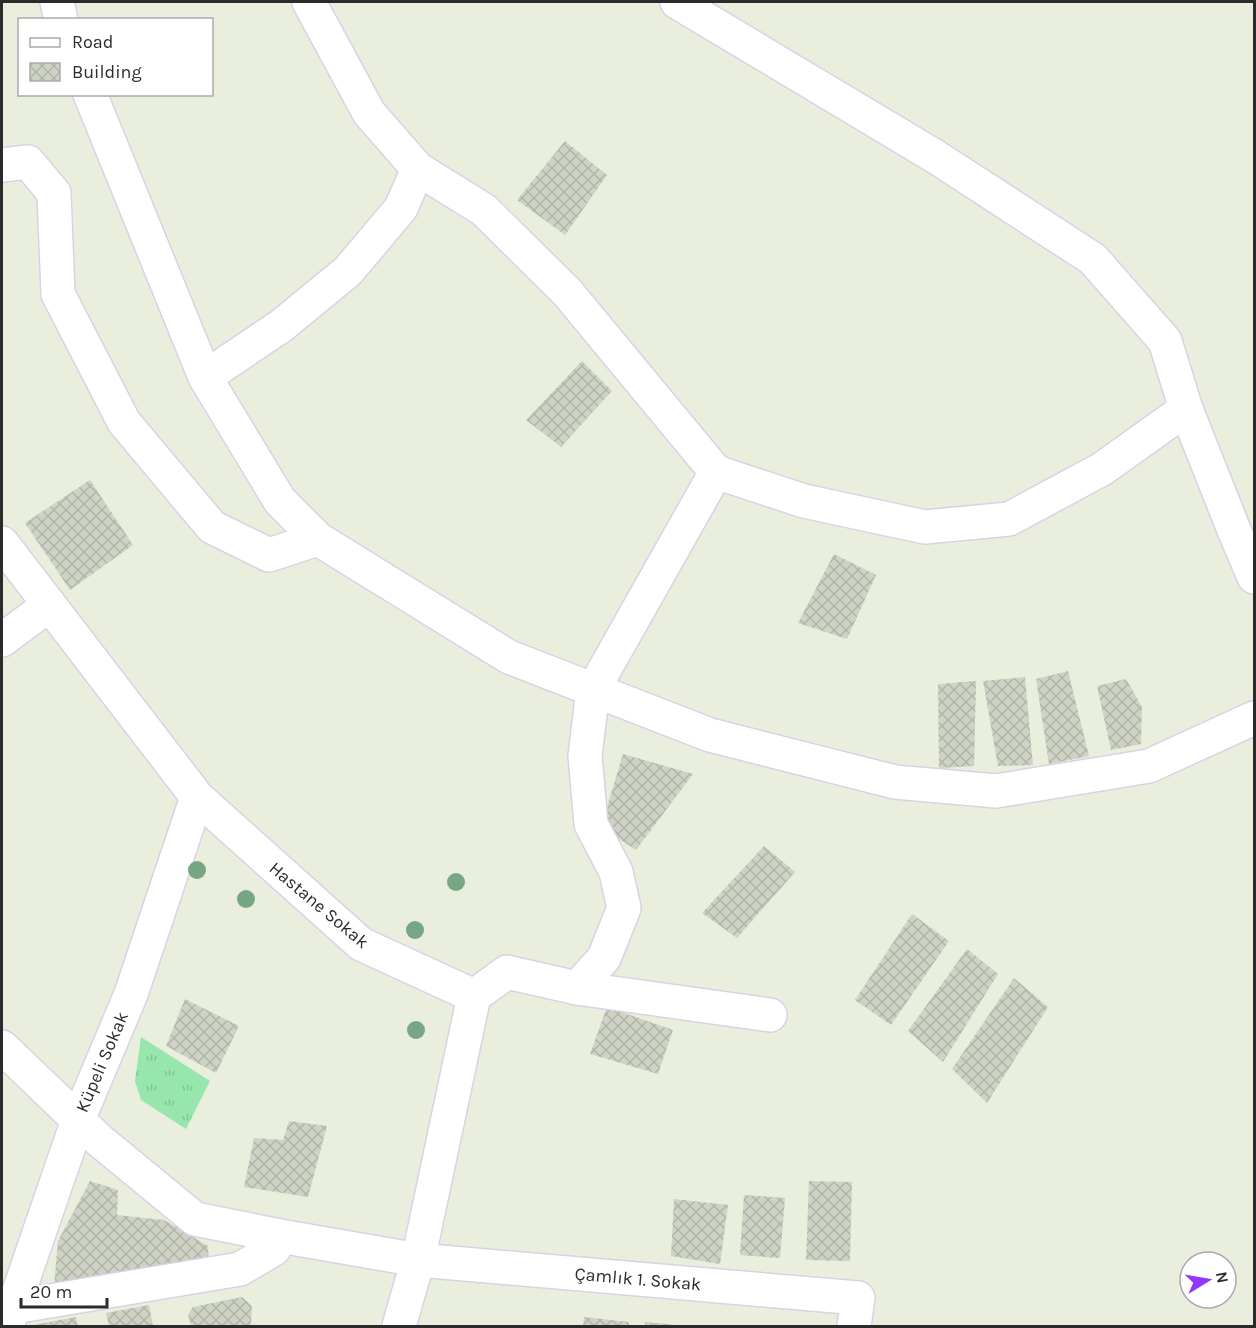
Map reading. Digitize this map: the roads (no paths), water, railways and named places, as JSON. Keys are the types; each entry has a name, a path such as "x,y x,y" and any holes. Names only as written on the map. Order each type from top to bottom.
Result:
{"street":[{"path":"57,2 61,18"},
{"path":"309,2 369,113 418,170 484,210 567,292 716,472 804,501 925,527 1009,519 1102,469 1186,408"},
{"path":"677,2 936,157 1093,259 1165,341 1186,408 1254,577"},
{"path":"91,96 205,377 280,501 318,538 509,657 721,738 895,782 996,791 1149,766 1254,718"},
{"path":"2,165 28,162 54,193 58,294 124,422 212,527 269,555 318,538"},
{"path":"205,377 281,326 348,271 400,208 418,170"},
{"path":"577,987 604,958 624,908 616,873 591,824 585,756 593,690 716,472"},
{"name":"Hastane Sokak","path":"2,543 196,797 361,944 474,996"},
{"path":"2,640 48,603"},
{"name":"Küpeli Sokak","path":"10,1317 78,1120 131,994 196,797"},
{"path":"399,1326 418,1260 474,996 507,972 577,987 770,1015"},
{"name":"Çamlık 1. Sokak","path":"2,1047 99,1140 195,1219 418,1260 856,1312"},
{"path":"10,1317 240,1269 274,1248 280,1236"}]}
